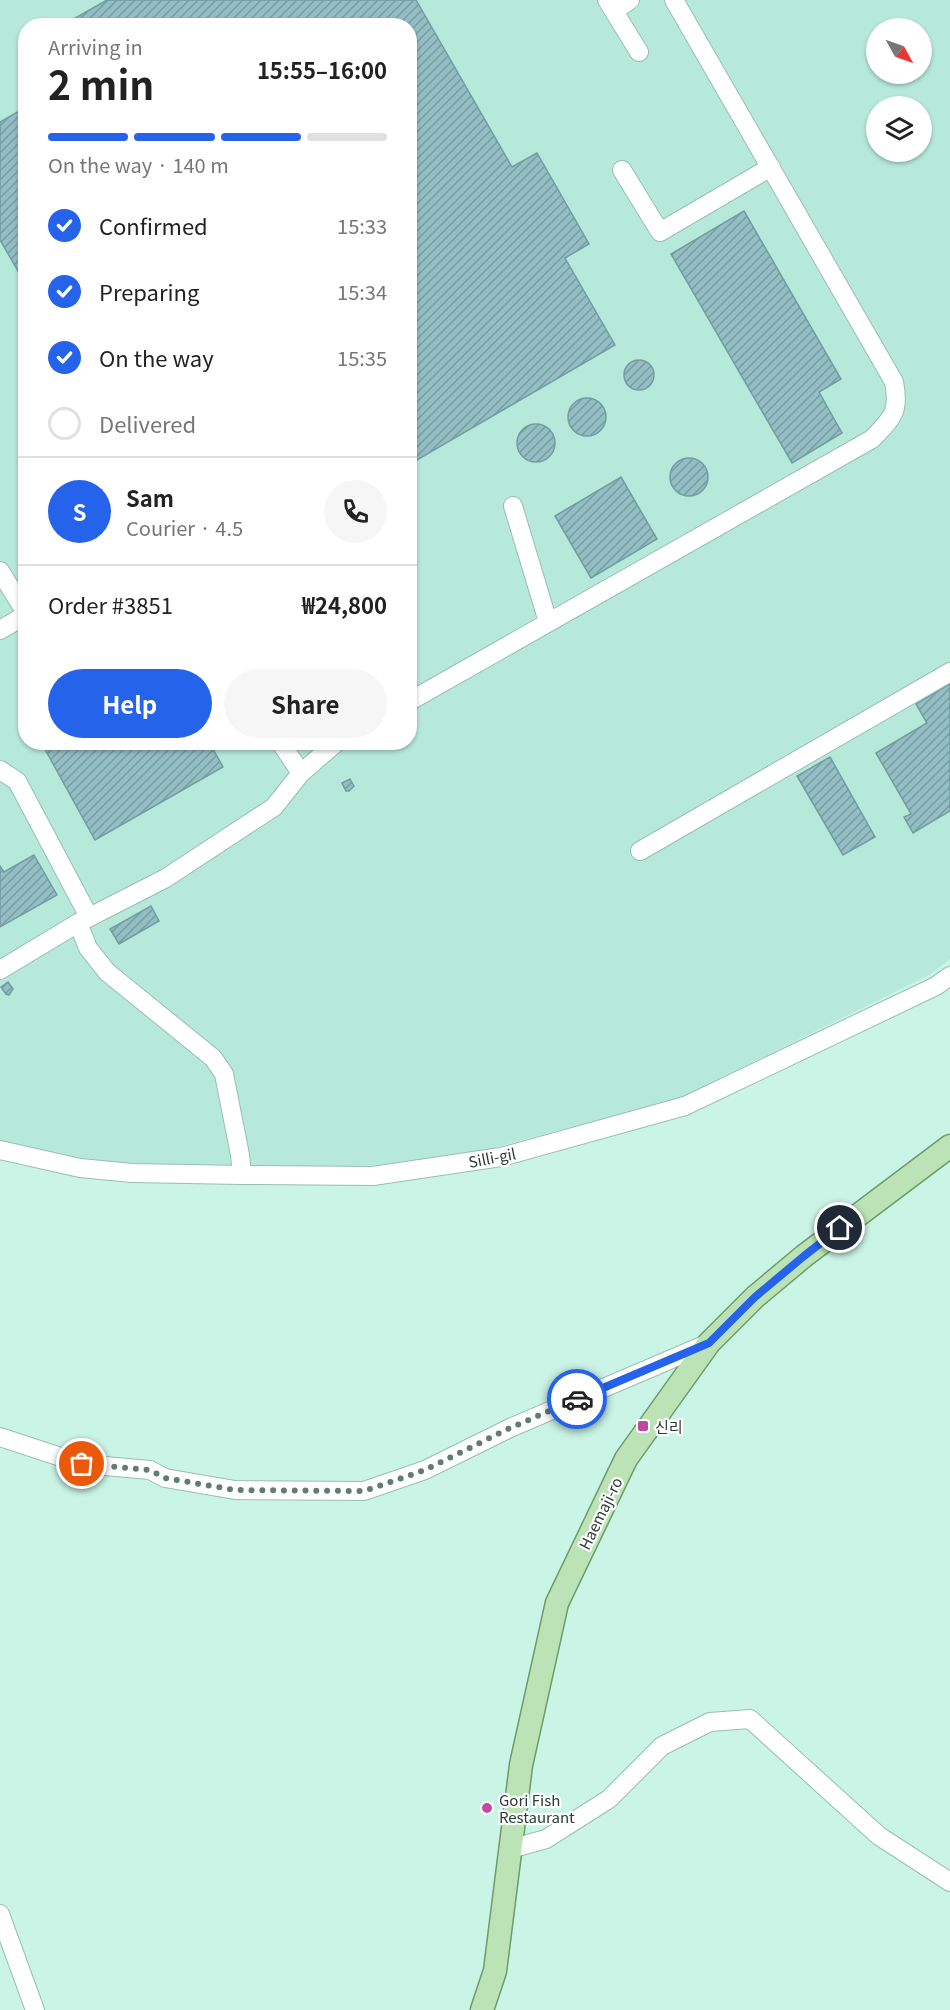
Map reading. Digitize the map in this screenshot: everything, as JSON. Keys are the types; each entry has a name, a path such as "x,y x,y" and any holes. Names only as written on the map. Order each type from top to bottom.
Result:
{"main road":[{"name":"Haemaji-ro","path":"482,2010 495,1971 521,1765 557,1603 626,1459 709,1343 755,1297 804,1256 950,1146"}],"street":[{"path":"630,0 611,5 639,52"},
{"path":"417,697 872,439 892,418 898,400 894,382 674,0"},
{"path":"622,170 660,232 771,167"},
{"path":"513,506 548,622"},
{"path":"0,571 18,601"},
{"path":"0,630 18,619"},
{"path":"640,851 950,672"},
{"path":"285,750 301,773"},
{"path":"0,970 83,920 166,878 274,807 301,773 328,750"},
{"path":"0,770 17,781 83,920 88,948 107,972 213,1058 224,1074 242,1176"},
{"name":"Silli-gil","path":"0,1150 80,1168 132,1173 242,1176 373,1176 489,1159 685,1106 936,986 950,976"},
{"path":"0,1437 82,1464 150,1470 165,1478 235,1490 364,1491 425,1470 510,1428 709,1343"},
{"path":"510,1849 546,1839 609,1799 662,1746 711,1722 750,1719 879,1836 950,1882"},
{"path":"0,1914 33,2008"}],"shaded area":[{"path":"0,0 950,0 950,959 929,975 681,1098 467,1155 377,1165 243,1172 88,1171 0,1150"}],"building":[{"path":"107,0 416,0 512,167 537,153 589,244 565,258 615,345 417,460 417,18 75,18"},
{"path":"18,112 18,271 0,240 0,122"},
{"path":"744,211 841,379 819,392 842,433 792,463 671,254"},
{"path":"639,360 650,364 654,375 650,386 639,390 628,386 624,375 628,364"},
{"path":"587,398 601,403 606,417 601,431 587,436 573,431 568,417 573,403"},
{"path":"536,424 550,429 555,443 550,457 536,462 522,457 517,443 522,429"},
{"path":"689,458 703,463 708,477 703,491 689,496 675,491 670,477 675,463"},
{"path":"621,477 657,539 591,578 555,516"},
{"path":"950,684 950,811 913,833 904,817 911,814 876,753 927,723 916,704"},
{"path":"45,750 213,750 223,767 95,840"},
{"path":"830,757 875,837 843,855 797,776"},
{"path":"350,779 354,786 346,791 342,783"},
{"path":"34,855 57,895 0,927 0,866 4,872"},
{"path":"151,906 159,921 119,944 110,929"},
{"path":"8,982 13,989 9,995 1,987"}],"way so far":[{"path":"82,1464 150,1470 165,1478 235,1490 364,1491 425,1470 510,1428 577,1399"}],"place":[{"name":"신리","path":"643,1426"},
{"name":"Gori Fish Restaurant","path":"487,1808"}],"route":[{"path":"577,1399 709,1343 755,1297 840,1228"}]}
